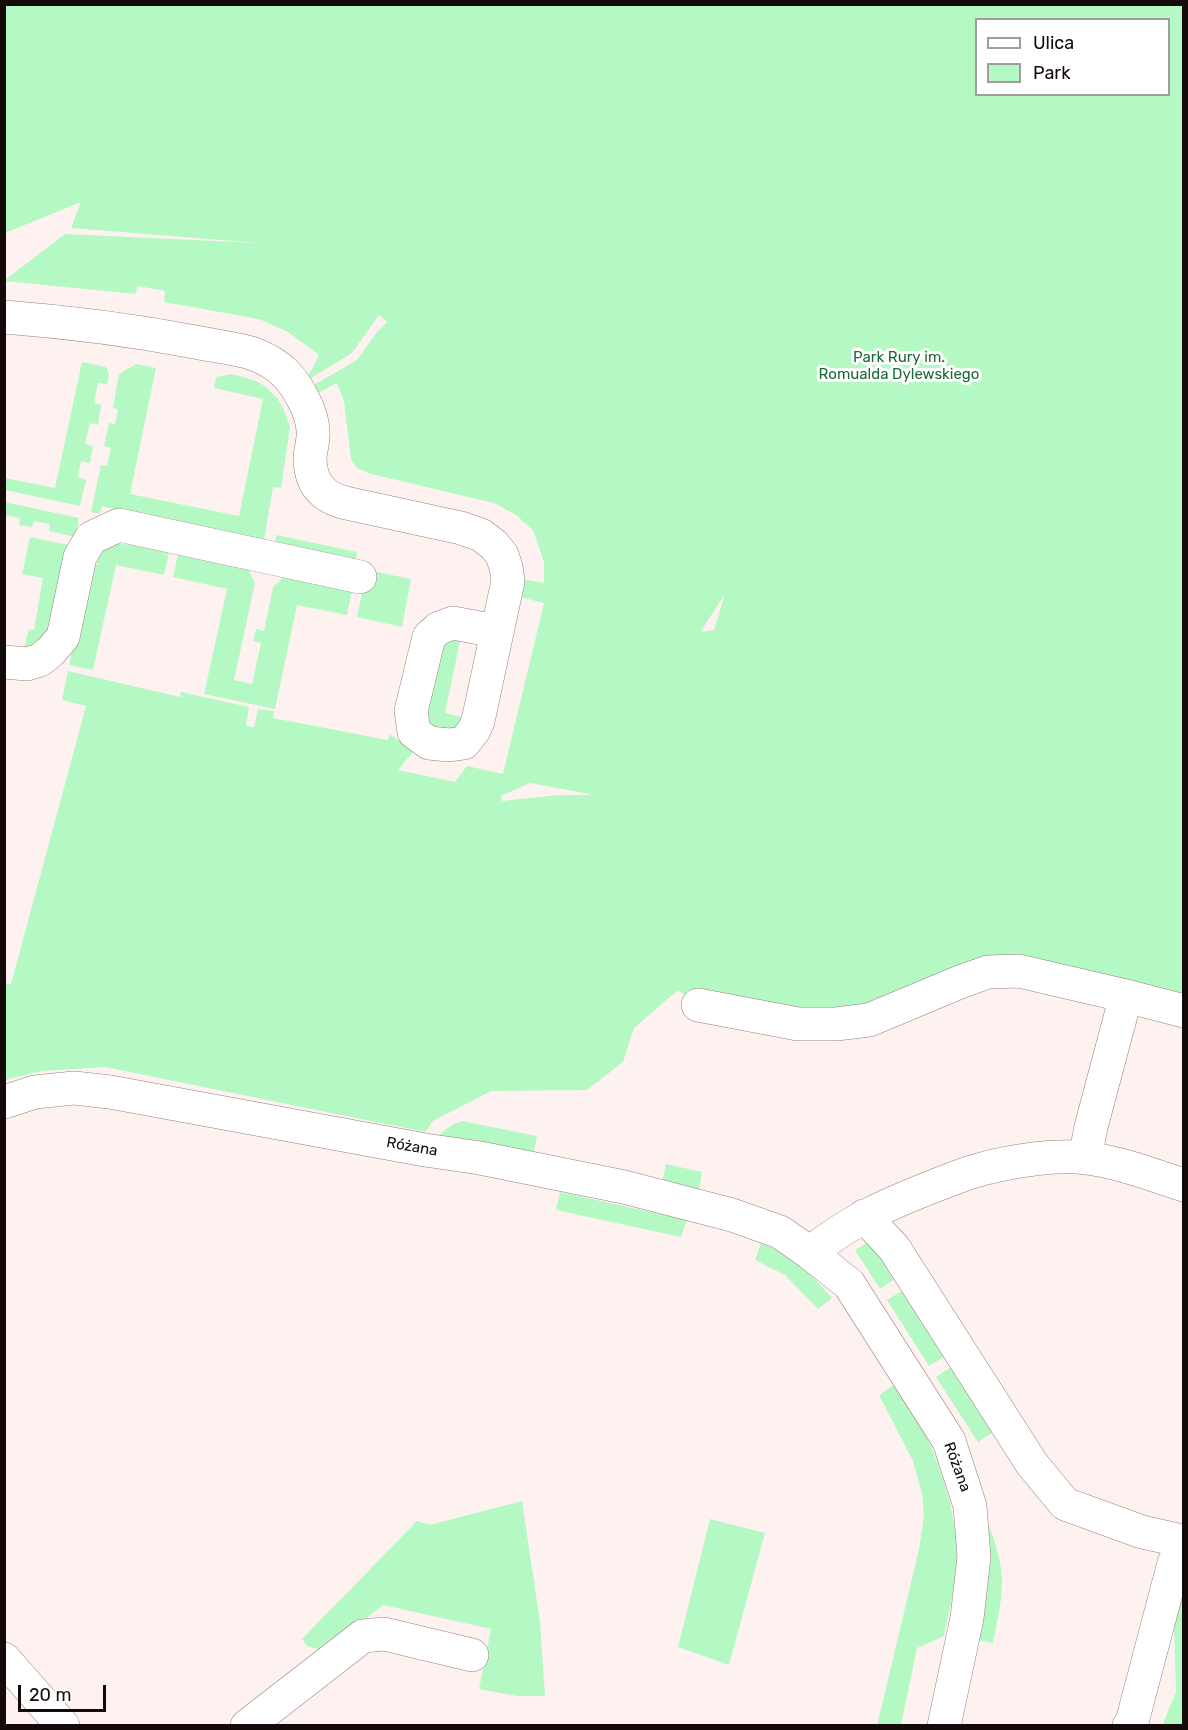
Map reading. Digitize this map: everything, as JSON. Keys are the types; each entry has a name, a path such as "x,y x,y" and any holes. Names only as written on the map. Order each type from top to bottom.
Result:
{"street":[{"path":"4,317 147,333 254,354 270,363 285,373 310,411 314,431 310,457 311,470 315,483 325,494 346,503 461,528 481,535 494,545 502,555 508,581 496,631"},
{"path":"4,662 27,664 40,660 63,637 80,557 91,538 119,525 360,577"},
{"path":"698,1005 798,1024 836,1024 869,1020 988,972 1019,970 1184,1011"},
{"path":"1085,1158 1126,996"},
{"name":"Różana","path":"4,1102 35,1092 74,1088 110,1092 480,1158 624,1187 732,1215 780,1232 849,1284 949,1441 970,1506 974,1557 967,1618 944,1725"},
{"path":"810,1253 831,1235 864,1216 980,1169 1037,1159 1085,1158 1184,1185"},
{"path":"864,1216 894,1248 1032,1464 1065,1504 1142,1532 1183,1541 1174,1563 1154,1645 1132,1722 1129,1725"},
{"path":"247,1725 363,1636 384,1634 472,1655"},
{"path":"4,1659 63,1725"}],"green space":[{"name":"Park Rury im. Romualda Dylewskiego","path":"5,5 1183,5 1183,994 1105,974 1101,989 1019,971 869,1020 698,1005 678,990 634,1028 623,1062 587,1090 491,1091 433,1121 425,1132 105,1067 42,1071 5,1080 4,983 11,984 86,706 62,700 68,671 180,697 181,692 249,707 246,726 254,727 258,709 274,711 273,718 388,740 390,734 413,752 398,770 455,782 467,766 503,774 544,603 520,597 522,579 544,583 544,562 533,530 516,515 494,503 371,474 357,468 351,459 344,401 337,383 316,394 312,386 357,360 387,322 379,315 352,353 306,381 319,355 288,332 259,319 164,302 165,291 138,286 135,294 5,281 65,234 259,243 71,228 81,202 5,233","holes":["725,594 714,630 701,632 701,631","530,783 590,794 590,795 559,795 502,801 501,796"]},
{"path":"82,362 106,367 109,374 107,384 98,383 94,403 101,405 98,425 90,423 85,444 93,446 90,463 81,461 78,477 86,480 80,506 5,490 5,478 55,488"},
{"path":"136,364 156,368 130,494 239,516 263,399 214,388 216,377 232,374 256,381 265,386 278,399 290,427 281,488 273,487 263,547 102,506 100,514 91,512 101,465 107,466 111,448 104,446 109,423 115,424 118,409 113,408 119,374"},
{"path":"4,502 79,518 75,537 49,531 50,524 34,521 32,527 19,525 20,518 5,515"},
{"path":"276,535 357,552 355,567 275,550"},
{"path":"30,537 73,546 54,635 22,655 29,629 34,630 43,578 22,574"},
{"path":"131,539 170,548 164,575 116,565 93,670 69,665 90,564 97,565 101,553 108,547 117,544 130,545"},
{"path":"179,550 245,563 255,583 234,680 252,684 261,643 253,641 256,629 264,631 273,587 288,573 353,585 347,615 297,605 275,709 204,694 227,589 173,577"},
{"path":"367,570 411,579 402,627 357,617"},
{"path":"447,641 460,641 445,713 467,718 455,734 428,728 423,715 436,650"},
{"path":"462,1121 537,1136 533,1155 439,1135 453,1124"},
{"path":"666,1164 702,1172 699,1190 662,1182"},
{"path":"560,1192 687,1220 681,1237 556,1210"},
{"path":"873,1239 898,1277 880,1289 855,1250"},
{"path":"761,1243 782,1253 800,1266 832,1298 818,1309 785,1275 755,1260"},
{"path":"905,1289 947,1355 929,1366 887,1300"},
{"path":"954,1365 995,1431 978,1442 936,1377"},
{"path":"894,1385 921,1426 939,1467 954,1526 957,1565 944,1636 917,1648 901,1725 877,1726 919,1549 924,1517 922,1493 913,1461 879,1395"},
{"path":"522,1501 540,1622 545,1696 517,1696 479,1689 491,1629 383,1605 324,1651 307,1646 302,1639 417,1521 430,1525"},
{"path":"981,1503 1000,1561 1002,1581 993,1643 974,1639"},
{"path":"710,1519 765,1533 729,1665 678,1647"},
{"path":"1183,1585 1183,1725 1162,1726 1176,1692 1174,1623"}]}
